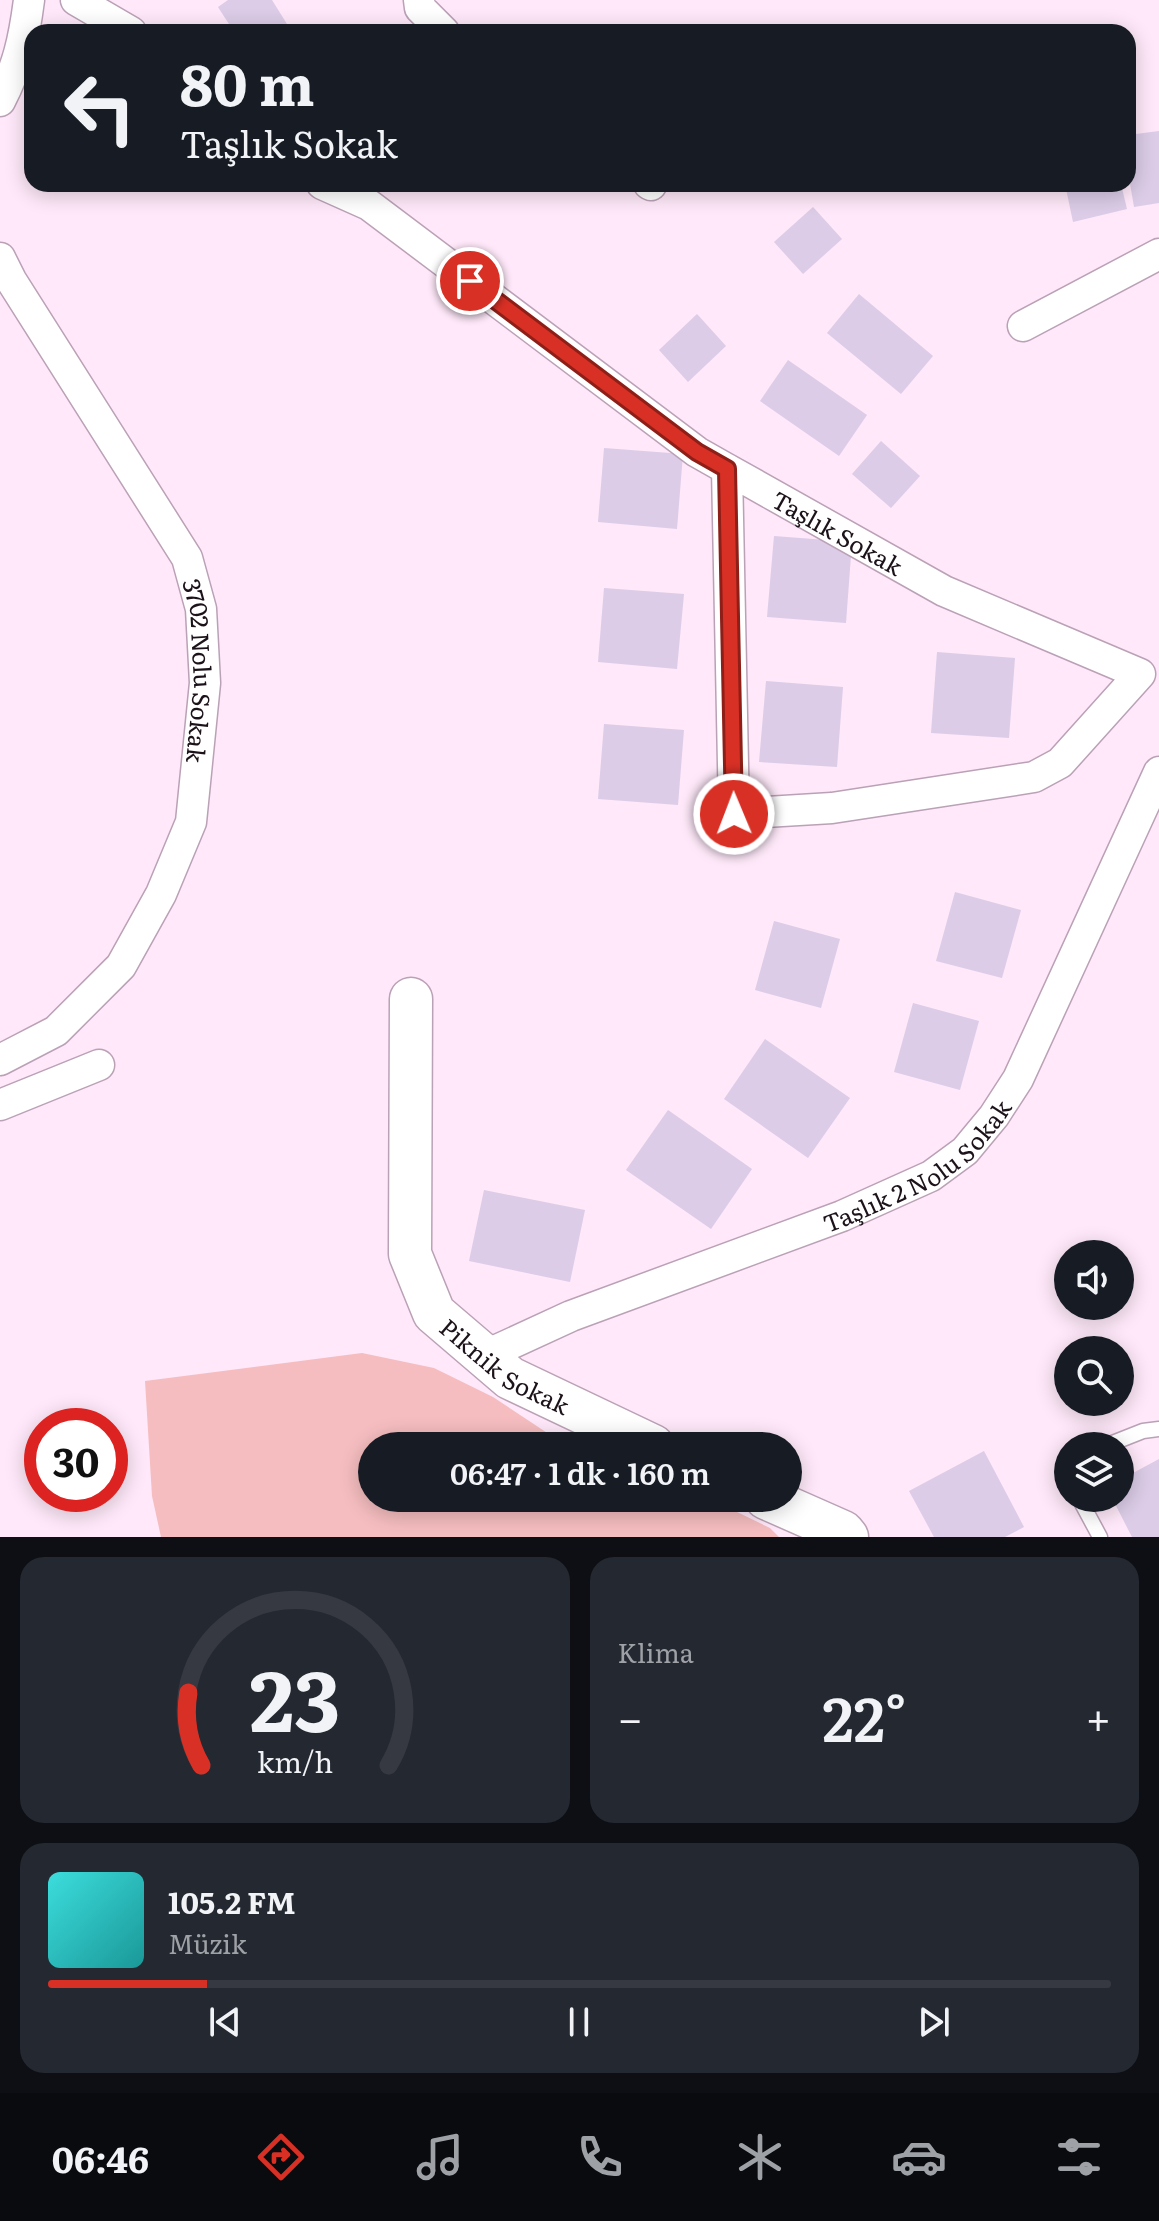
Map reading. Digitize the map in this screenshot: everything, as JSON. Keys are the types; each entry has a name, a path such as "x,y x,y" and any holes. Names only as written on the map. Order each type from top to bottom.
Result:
{"street":[{"path":"26,24 29,0"},
{"path":"76,0 117,24"},
{"path":"419,0 420,8 436,24"},
{"path":"0,101 14,74 24,41"},
{"name":"Taşlık Sokak","path":"340,192 369,205 697,452 944,591 1140,674 1060,763 1034,777 832,808 734,814 727,469"},
{"path":"1023,326 1159,254"},
{"name":"3702 Nolu Sokak","path":"0,258 187,558 201,609 205,683 191,822 161,894 121,966 56,1031 0,1060"},
{"name":"Taşlık 2 Nolu Sokak","path":"484,1356 571,1316 842,1216 931,1176 965,1151 994,1116 1018,1079 1159,772"},
{"name":"Piknik Sokak","path":"411,999 410,1254 434,1313 510,1378 624,1432"},
{"path":"0,1105 99,1065"},
{"path":"798,1512 843,1532 847,1537"}],"lane":[{"path":"1134,1435 1159,1429"},
{"path":"1087,1512 1100,1537"}],"shaded area":[{"path":"362,1353 434,1368 493,1397 546,1432 358,1432 358,1512 737,1512 770,1528 779,1537 161,1537 152,1496 145,1381"}],"building":[{"path":"228,0 272,0 287,24 229,24 218,7"},
{"path":"1159,131 1159,203 1134,207 1131,192 1136,192 1136,134"},
{"path":"1067,192 1123,192 1127,209 1073,222"},
{"path":"813,207 842,239 803,274 774,242"},
{"path":"859,294 933,356 901,394 827,333"},
{"path":"697,314 726,346 688,382 659,350"},
{"path":"788,360 867,415 839,456 760,401"},
{"path":"881,441 920,476 891,508 852,474"},
{"path":"604,448 683,454 677,529 598,522"},
{"path":"774,536 852,542 846,623 767,617"},
{"path":"604,588 684,594 677,669 598,662"},
{"path":"937,652 1015,658 1009,738 931,733"},
{"path":"766,681 843,687 837,767 759,762"},
{"path":"604,724 684,730 678,805 598,799"},
{"path":"955,892 1021,910 1002,978 936,961"},
{"path":"774,921 840,939 821,1008 755,990"},
{"path":"913,1003 979,1021 960,1090 894,1072"},
{"path":"765,1039 850,1098 808,1158 724,1099"},
{"path":"668,1110 752,1169 711,1229 626,1170"},
{"path":"484,1190 585,1210 570,1282 469,1261"},
{"path":"984,1451 1024,1527 1005,1537 934,1537 909,1491"},
{"path":"1159,1459 1159,1537 1132,1537 1119,1512 1134,1512 1134,1472"}],"route":[{"path":"470,281 697,452 727,469 734,814"}]}
